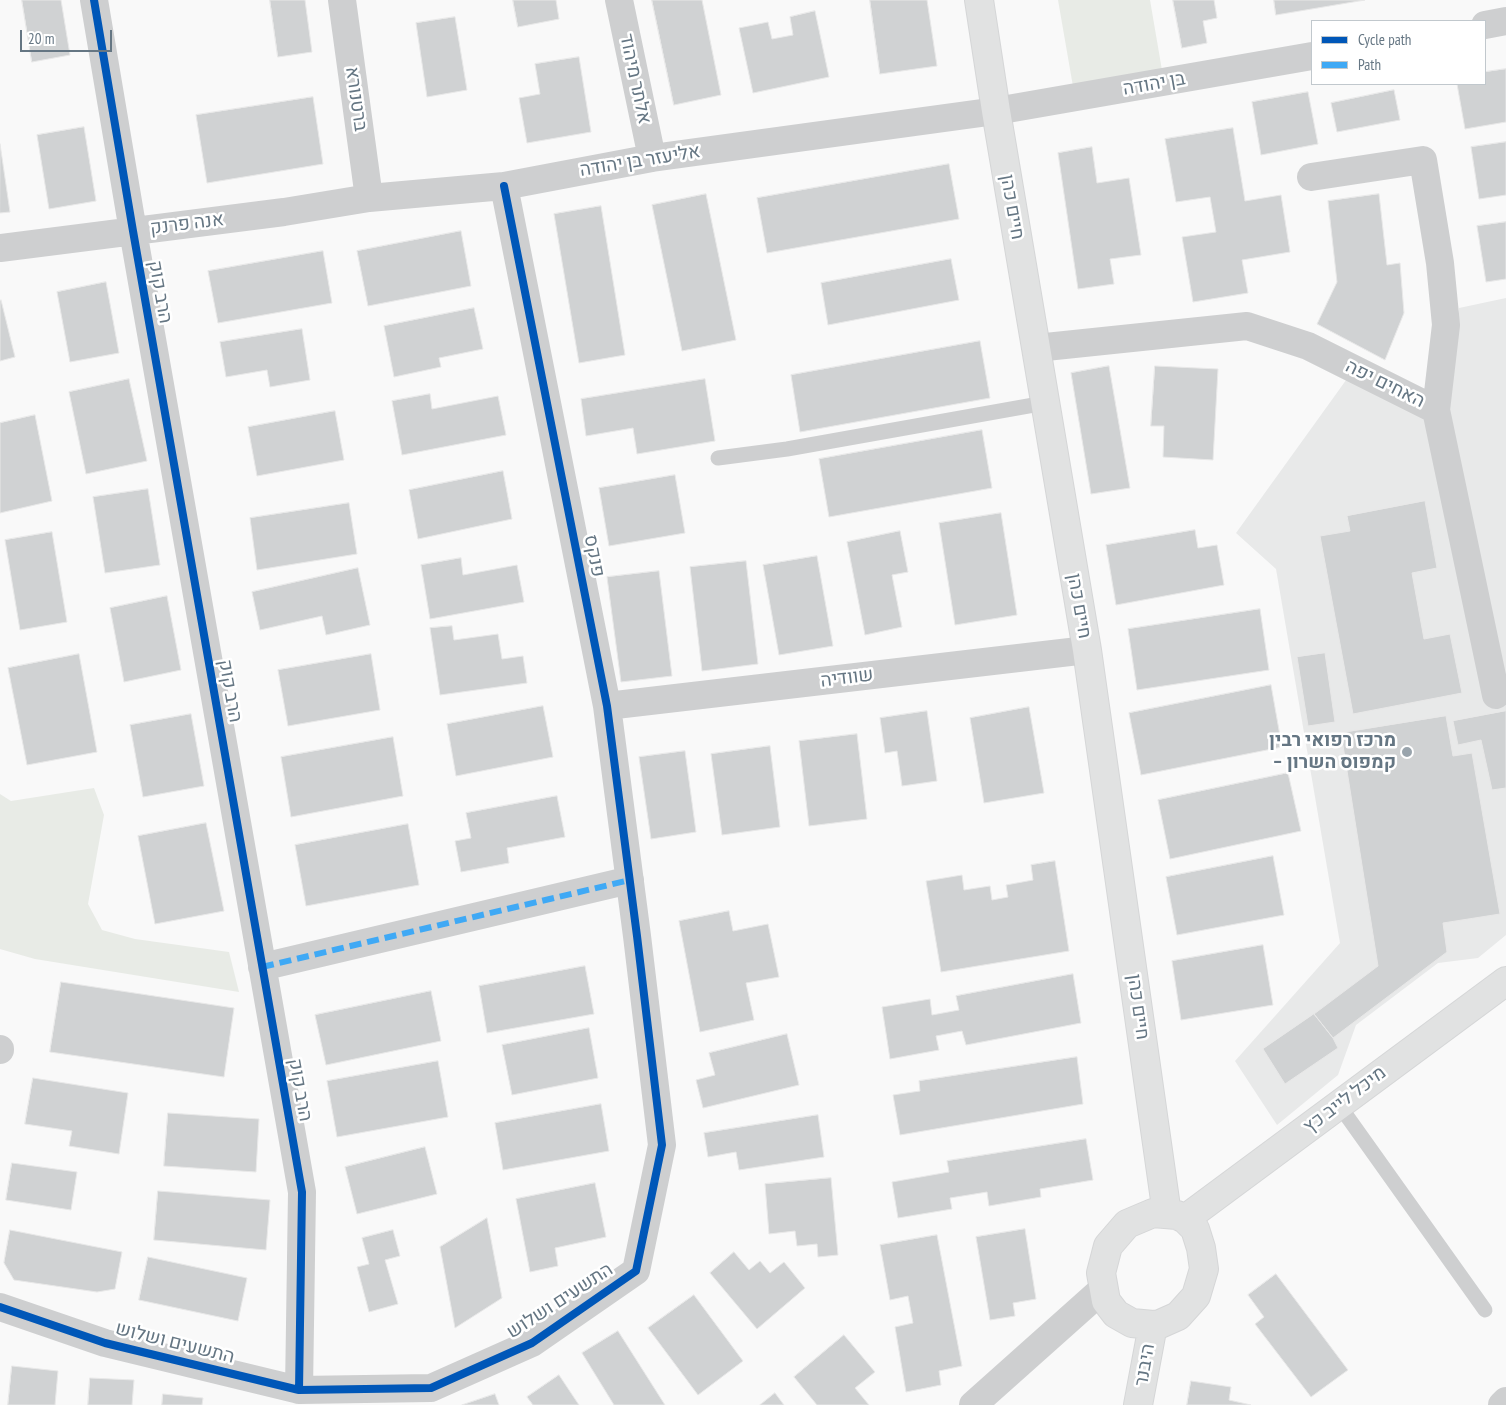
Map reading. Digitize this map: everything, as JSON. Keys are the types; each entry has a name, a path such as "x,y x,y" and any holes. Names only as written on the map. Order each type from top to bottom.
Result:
{"street":[{"name":"הרב קוק","path":"94,0 302,1192 299,1390"},
{"name":"ברטנורא","path":"342,0 369,198"},
{"name":"אלתר מיהוד","path":"619,0 652,158"},
{"name":"חיים כהן","path":"978,0 1087,650 1176,1217"},
{"path":"1486,25 1506,21"},
{"name":"בן יהודה","path":"996,111 1311,56"},
{"name":"אליעזר בן יהודה","path":"284,212 369,198 504,186 652,158 996,111"},
{"name":"האחים יפה","path":"1036,348 1247,326 1308,346 1436,410 1446,325 1440,263 1422,160 1311,177"},
{"name":"פנקס","path":"504,186 607,706 637,936"},
{"name":"אנה פרנק","path":"0,248 284,212"},
{"path":"1436,410 1496,695"},
{"name":"שוודיה","path":"607,706 1087,650"},
{"path":"262,967 630,880"},
{"name":"התשעים ושלוש","path":"0,1308 105,1343 299,1390 431,1388 532,1343 636,1271 662,1145 637,936"},
{"name":"מיכל לייב כץ","path":"1176,1217 1339,1105 1506,981"},
{"path":"1153,1213 1176,1217 1195,1229 1201,1248 1204,1269 1196,1296 1178,1316 1160,1324 1152,1326 1132,1323 1116,1314 1106,1301 1101,1273 1108,1246 1127,1224 1153,1213"},
{"path":"973,1405 1104,1289"},
{"name":"היבנר","path":"1138,1405 1152,1326"},
{"path":"1502,1405 1506,1401"}],"lane":[{"path":"718,458 787,449 1045,403"},
{"path":"1339,1105 1485,1310"}],"shaded area":[{"path":"1058,0 1150,0 1164,82 1075,98"},
{"name":"מרכז רפואי רבין – קמפוס השרון","path":"1506,298 1506,935 1478,958 1438,963 1356,1025 1338,1075 1277,1125 1235,1061 1340,943 1276,569 1236,533 1349,376 1450,399 1459,308"},
{"path":"94,788 104,815 88,904 102,930 135,939 229,952 239,992 35,959 0,949 0,794 11,801"}],"building":[{"path":"22,0 61,0 70,55 32,62"},
{"path":"270,0 305,0 312,52 278,57"},
{"path":"513,0 556,0 559,19 518,27"},
{"path":"652,0 702,0 721,95 674,105"},
{"path":"870,0 927,0 937,66 880,74"},
{"path":"1173,0 1214,0 1217,18 1203,21 1207,43 1182,48"},
{"path":"1274,0 1365,0 1276,15"},
{"path":"815,11 829,77 753,93 739,28 768,22 772,39 793,35 790,17"},
{"path":"455,17 467,90 427,97 416,23"},
{"path":"579,57 591,132 527,143 519,98 540,94 535,64"},
{"path":"1506,69 1506,122 1465,129 1457,85 1486,85 1486,72"},
{"path":"1394,90 1400,120 1337,132 1331,103"},
{"path":"1308,92 1318,144 1261,155 1252,102"},
{"path":"313,97 323,164 207,183 196,115"},
{"path":"84,127 96,201 49,209 37,135"},
{"path":"1233,128 1245,201 1281,195 1290,252 1242,260 1248,293 1193,302 1182,237 1216,232 1210,197 1176,202 1165,139"},
{"path":"1506,142 1506,195 1479,199 1471,147"},
{"path":"0,144 10,212 0,213"},
{"path":"1092,147 1097,183 1129,178 1141,255 1110,259 1114,284 1078,289 1058,153"},
{"path":"949,164 959,219 767,253 757,198"},
{"path":"706,194 736,340 682,351 652,205"},
{"path":"1379,194 1387,265 1400,263 1404,313 1385,360 1317,324 1337,282 1328,201"},
{"path":"601,206 625,355 579,363 554,214"},
{"path":"1506,222 1506,279 1486,282 1477,226"},
{"path":"461,231 471,286 368,306 357,251"},
{"path":"323,251 332,303 218,323 208,271"},
{"path":"951,259 959,300 828,325 821,283"},
{"path":"106,282 119,353 70,362 57,292"},
{"path":"0,301 15,357 0,361"},
{"path":"474,308 483,349 439,358 441,367 394,377 384,326"},
{"path":"302,329 310,380 270,387 267,370 226,377 220,342"},
{"path":"980,341 990,398 800,432 791,375"},
{"path":"1109,366 1130,488 1091,494 1071,373"},
{"path":"1155,366 1218,369 1213,460 1163,457 1164,426 1151,426"},
{"path":"129,379 147,461 86,474 69,392"},
{"path":"705,379 715,441 637,454 633,428 586,436 581,399"},
{"path":"430,394 432,409 498,396 506,435 402,455 392,401"},
{"path":"335,411 344,460 257,476 248,427"},
{"path":"35,415 52,501 0,513 0,423"},
{"path":"982,430 992,488 829,517 819,459"},
{"path":"503,471 512,519 418,539 409,490"},
{"path":"675,475 685,533 609,546 599,488"},
{"path":"148,489 160,565 105,573 93,497"},
{"path":"1425,501 1437,568 1412,573 1424,639 1450,634 1462,693 1353,714 1320,536 1350,531 1347,516"},
{"path":"349,503 357,554 257,570 250,518"},
{"path":"1001,513 1017,615 955,625 939,523"},
{"path":"1195,530 1198,548 1217,545 1224,585 1116,605 1106,545"},
{"path":"900,531 908,572 892,575 902,627 865,635 847,542"},
{"path":"52,532 67,622 20,630 5,540"},
{"path":"817,556 833,646 779,655 763,565"},
{"path":"461,558 463,575 517,565 524,602 430,619 421,565"},
{"path":"746,561 758,664 702,671 690,567"},
{"path":"358,568 370,625 326,635 322,616 260,630 252,592"},
{"path":"659,571 672,676 621,682 607,577"},
{"path":"167,596 181,670 124,682 110,608"},
{"path":"1260,609 1269,670 1137,690 1128,629"},
{"path":"452,626 454,640 498,634 502,659 523,656 527,683 440,695 430,628"},
{"path":"1325,653 1335,722 1308,726 1297,657"},
{"path":"79,654 97,752 27,765 8,668"},
{"path":"371,654 380,710 288,726 278,670"},
{"path":"1271,685 1282,747 1141,775 1129,713"},
{"path":"543,706 553,757 456,776 447,724"},
{"path":"1029,707 1044,793 984,803 970,718"},
{"path":"927,711 937,781 902,786 897,751 885,753 880,718"},
{"path":"1506,711 1506,788 1492,790 1481,740 1458,745 1453,721"},
{"path":"191,714 204,786 143,797 130,725"},
{"path":"1446,716 1453,756 1472,753 1500,914 1443,923 1447,952 1333,1038 1314,1014 1378,966 1341,733"},
{"path":"857,734 867,819 809,826 799,741"},
{"path":"393,737 403,796 291,817 281,757"},
{"path":"770,746 780,827 722,835 711,754"},
{"path":"685,751 696,832 651,839 639,757"},
{"path":"1288,773 1301,831 1170,859 1158,800"},
{"path":"557,796 565,837 507,848 509,863 461,872 455,841 471,838 466,813"},
{"path":"206,823 224,911 155,924 138,836"},
{"path":"408,824 419,885 306,906 295,845"},
{"path":"1273,856 1284,915 1177,935 1166,877"},
{"path":"1055,861 1069,951 941,972 926,881 962,875 964,890 990,886 992,900 1008,897 1006,885 1033,880 1031,865"},
{"path":"729,911 733,931 768,924 779,977 746,983 754,1020 700,1032 679,921"},
{"path":"1263,945 1273,1005 1181,1020 1172,961"},
{"path":"585,966 594,1014 487,1033 479,986"},
{"path":"1073,974 1081,1023 966,1045 962,1031 936,1036 939,1050 890,1059 882,1007 930,999 932,1015 959,1010 956,996"},
{"path":"61,982 234,1008 224,1077 50,1052"},
{"path":"431,991 441,1041 326,1065 315,1015"},
{"path":"1314,1014 1333,1038 1338,1048 1285,1084 1263,1049"},
{"path":"589,1028 598,1078 512,1095 502,1045"},
{"path":"787,1034 799,1085 703,1108 696,1080 715,1075 709,1053"},
{"path":"1077,1057 1083,1104 900,1135 893,1095 920,1091 919,1081"},
{"path":"438,1061 448,1117 337,1137 327,1081"},
{"path":"33,1078 128,1093 119,1154 69,1146 72,1131 25,1124"},
{"path":"601,1104 609,1151 503,1170 495,1123"},
{"path":"168,1113 259,1119 256,1172 164,1166"},
{"path":"818,1115 824,1157 739,1170 736,1152 708,1157 704,1133"},
{"path":"1086,1139 1093,1180 1040,1189 1041,1197 989,1206 987,1192 950,1198 952,1209 898,1218 892,1182 949,1172 947,1161"},
{"path":"425,1147 437,1194 357,1214 345,1167"},
{"path":"12,1163 77,1172 71,1210 6,1200"},
{"path":"831,1178 838,1255 818,1257 817,1244 797,1246 795,1231 769,1234 765,1184"},
{"path":"595,1183 606,1237 555,1248 558,1266 530,1272 516,1199"},
{"path":"158,1191 270,1200 266,1250 154,1240"},
{"path":"487,1218 502,1298 455,1328 440,1247"},
{"path":"1025,1229 1036,1299 1013,1303 1015,1316 990,1320 976,1237"},
{"path":"10,1230 122,1252 115,1289 97,1292 14,1280 4,1263"},
{"path":"393,1230 400,1256 385,1260 398,1304 369,1312 357,1267 369,1264 362,1238"},
{"path":"937,1235 962,1366 939,1371 941,1385 906,1392 895,1327 913,1323 908,1296 890,1300 880,1245"},
{"path":"734,1252 749,1270 760,1261 770,1273 784,1262 805,1288 757,1329 710,1273"},
{"path":"148,1257 247,1278 238,1321 139,1300"},
{"path":"1276,1274 1348,1370 1311,1397 1255,1324 1264,1317 1248,1295"},
{"path":"694,1295 743,1361 698,1395 648,1328"},
{"path":"618,1331 665,1405 614,1405 582,1353"},
{"path":"844,1335 875,1372 855,1388 869,1405 817,1405 794,1377"},
{"path":"12,1366 58,1371 55,1405 8,1405"},
{"path":"559,1375 579,1405 533,1405 527,1397"},
{"path":"90,1378 134,1380 132,1405 88,1405"},
{"path":"1191,1381 1231,1387 1229,1400 1251,1405 1187,1405"},
{"path":"775,1393 784,1405 760,1405"},
{"path":"163,1394 203,1398 202,1405 162,1405"},
{"path":"495,1394 499,1405 462,1405"}],"marked path":[{"path":"262,967 630,880"}],"cycle path":[{"path":"94,0 302,1192 299,1390"},
{"path":"0,1307 105,1343 299,1390 431,1388 532,1343 636,1271 662,1145 637,936 607,706 504,186"}],"place":[{"name":"מרכז רפואי רבין – קמפוס השרון","path":"1407,752"}]}
